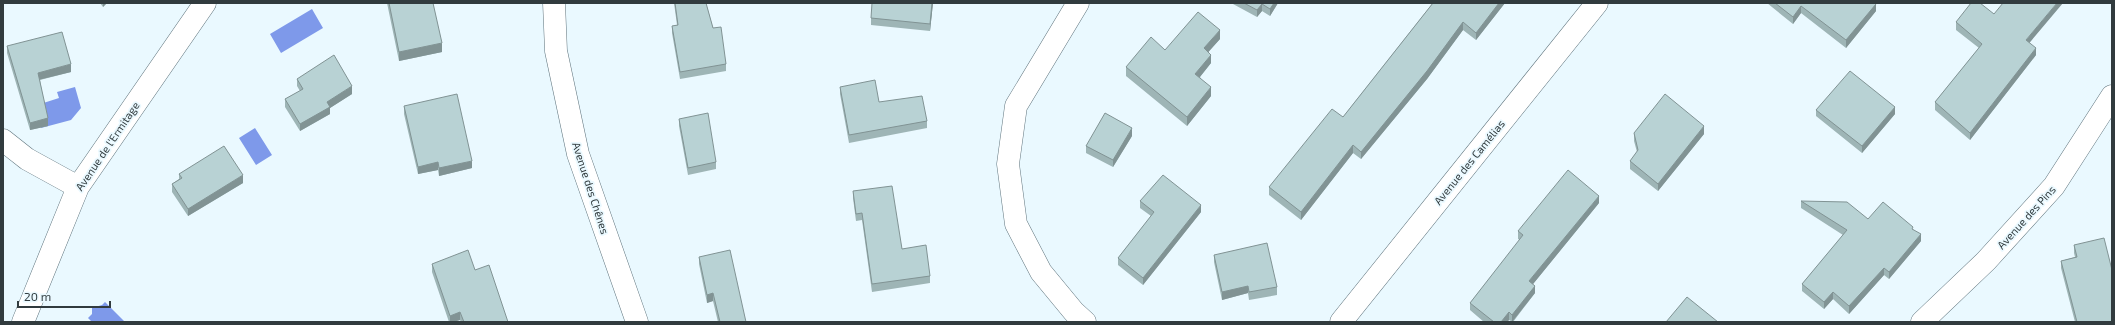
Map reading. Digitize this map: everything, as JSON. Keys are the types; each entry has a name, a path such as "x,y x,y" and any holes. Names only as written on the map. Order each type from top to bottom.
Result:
{"street":[{"name":"Avenue de l'Ermitage","path":"23,322 78,187 205,3"},
{"name":"Avenue des Chênes","path":"554,3 556,51 578,154 638,322"},
{"path":"1078,3 1016,106 1008,164 1016,224 1040,272 1074,312 1085,322"},
{"name":"Avenue des Camélias","path":"1341,322 1597,3"},
{"name":"Avenue des Pins","path":"1922,322 1986,262 2054,186 2112,96"},
{"path":"3,140 27,159 78,187"}],"water":[{"path":"312,9 323,28 281,53 270,34"},
{"path":"75,87 81,108 71,120 41,128 34,106 59,98 57,92"},
{"path":"255,128 272,155 256,165 239,138"},
{"path":"105,302 125,322 92,322 88,318 92,314 92,308 102,305"}],"building":[{"path":"389,3 433,3 442,43 399,52"},
{"path":"675,3 706,3 713,28 721,27 726,64 680,72 672,26 678,25"},
{"path":"872,3 932,3 930,24 871,18"},
{"path":"1244,3 1274,3 1270,9 1262,4 1257,10"},
{"path":"1433,3 1499,3 1476,33 1463,22 1427,71 1361,152 1353,145 1301,212 1269,187 1332,109 1343,117"},
{"path":"1775,3 1876,4 1846,40 1801,6 1793,17"},
{"path":"1971,3 1980,3 1994,14 2003,3 2057,3 2026,40 2036,48 1970,133 1935,102 1982,44 1956,22"},
{"path":"1198,12 1220,30 1204,48 1211,55 1195,74 1211,87 1187,117 1126,67 1151,37 1165,50"},
{"path":"62,32 71,64 38,73 48,118 30,123 7,46"},
{"path":"334,55 352,86 327,102 330,107 300,124 285,99 303,89 297,79"},
{"path":"1850,71 1895,107 1862,146 1816,110"},
{"path":"875,80 879,102 922,96 927,121 849,135 840,87"},
{"path":"457,94 472,161 439,168 438,162 418,167 404,106"},
{"path":"1665,94 1704,126 1658,184 1630,161 1638,150 1634,133"},
{"path":"708,113 716,162 688,168 679,119"},
{"path":"1105,113 1132,128 1113,160 1086,146"},
{"path":"224,146 243,175 188,209 172,184 182,178 179,174"},
{"path":"1568,170 1599,196 1529,281 1535,286 1512,315 1509,312 1501,322 1494,322 1470,303 1523,235 1518,231"},
{"path":"1163,175 1201,205 1143,278 1118,258 1154,212 1140,201"},
{"path":"892,186 902,249 926,245 930,276 872,284 862,213 856,214 853,191"},
{"path":"1801,201 1847,202 1868,219 1883,202 1913,227 1912,229 1921,234 1889,272 1884,268 1849,306 1833,292 1824,302 1802,284 1847,230"},
{"path":"2104,238 2112,270 2112,322 2077,322 2061,261 2077,257 2074,245"},
{"path":"1267,243 1277,287 1249,292 1248,286 1222,292 1214,255"},
{"path":"468,250 475,270 489,265 508,322 464,322 460,312 450,316 432,264"},
{"path":"730,250 746,322 720,322 713,293 707,295 699,257"},
{"path":"1687,297 1718,322 1666,322"}]}
